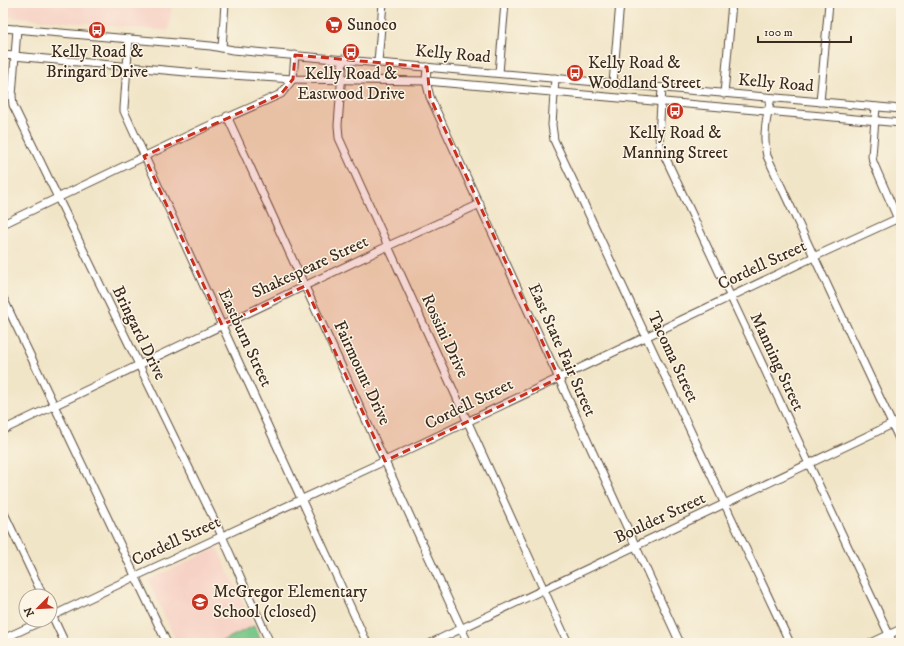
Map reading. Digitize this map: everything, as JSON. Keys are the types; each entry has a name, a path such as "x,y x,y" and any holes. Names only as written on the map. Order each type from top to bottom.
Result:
{"street":[{"path":"222,48 225,3"},
{"path":"378,62 383,3"},
{"path":"499,73 505,3"},
{"path":"613,83 620,3"},
{"path":"724,94 732,3"},
{"path":"820,102 829,3"},
{"name":"Kelly Road","path":"3,28 901,109"},
{"name":"Bringard Drive","path":"18,29 12,96 13,105 222,536 270,643"},
{"name":"Eastburn Street","path":"129,39 124,108 144,156 367,643"},
{"name":"Kelly Road","path":"3,55 293,79 426,81 901,123"},
{"path":"3,224 227,116 281,94 293,79 295,55"},
{"name":"Rossini Drive","path":"343,59 338,132 339,138 568,643"},
{"name":"East State Fair Street","path":"427,67 426,81 430,97 680,643"},
{"name":"Tacoma Street","path":"555,78 552,125 553,136 790,643"},
{"name":"Manning Street","path":"662,88 659,136 660,146 893,643"},
{"path":"772,98 768,111 764,145 767,156 901,443"},
{"path":"876,107 874,121 873,162 900,221"},
{"name":"Fairmount Drive","path":"227,116 468,643"},
{"name":"Shakespeare Street","path":"3,430 388,246 480,204"},
{"name":"Cordell Street","path":"58,612 385,461 814,257 900,221"},
{"path":"3,298 167,643"},
{"name":"Boulder Street","path":"431,643 901,420"},
{"path":"3,511 39,588"},
{"path":"3,639 27,628"},
{"path":"58,628 65,643"},
{"path":"871,643 901,629"}],"highlighted area":[{"path":"295,55 427,67 430,97 559,378 385,461 305,286 222,325 144,156 281,94 293,79"}],"shaded area":[{"path":"3,3 172,3 169,31 3,16"},
{"name":"McGregor Elementary School (closed)","path":"217,548 254,626 218,643 177,643 148,580"}],"green space":[{"path":"254,626 262,643 218,643"}],"place":[{"name":"Sunoco","path":"334,25"},
{"name":"Kelly Road & Bringard Drive","path":"97,30"},
{"name":"Kelly Road & Eastwood Drive","path":"351,52"},
{"name":"Kelly Road & Woodland Street","path":"575,73"},
{"name":"Kelly Road & Manning Street","path":"675,111"},
{"name":"McGregor Elementary School (closed)","path":"200,602"}]}
